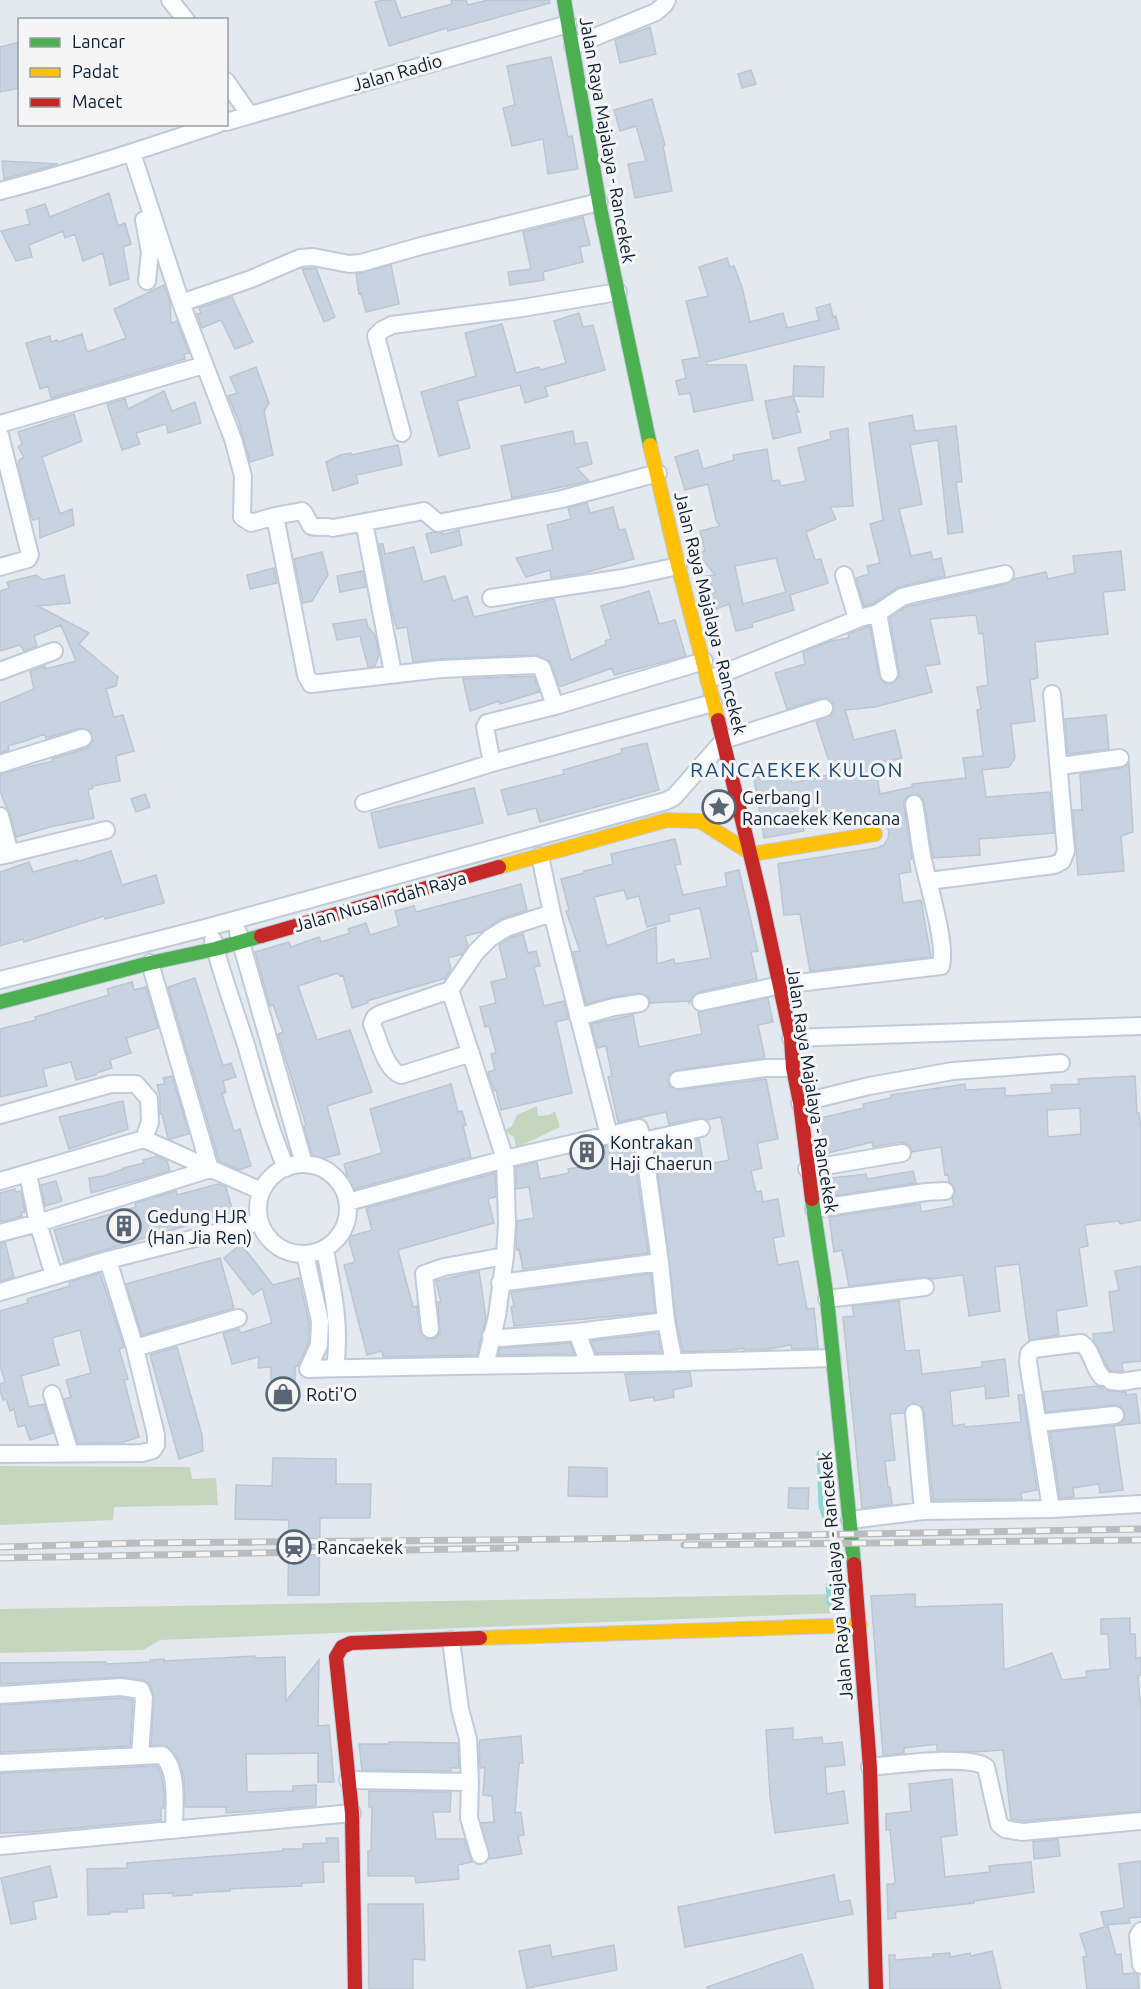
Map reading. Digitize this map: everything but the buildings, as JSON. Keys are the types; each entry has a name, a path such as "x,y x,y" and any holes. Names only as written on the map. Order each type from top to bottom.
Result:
{"main road":[{"name":"Jalan Raya Majalaya - Rancekek","path":"564,0 599,202 618,292 678,566 752,854 791,1038 793,1068 800,1102 807,1169 827,1299 860,1625 870,1767 876,1989"},
{"name":"Jalan Nusa Indah Raya","path":"0,1002 150,963 215,949 667,820 700,821 752,854"},
{"path":"752,854 875,834"},
{"path":"355,1989 352,1813 336,1658 342,1647 351,1643 860,1625"}],"street":[{"path":"170,0 184,18"},
{"path":"573,46 656,12 667,0"},
{"name":"Jalan Radio","path":"228,121 568,24"},
{"path":"228,84 249,114"},
{"path":"0,191 128,154 212,126"},
{"path":"128,154 147,231 150,252 147,281"},
{"path":"128,154 233,439 243,476 242,517 251,524 275,516 302,511 310,526 314,528 326,526 333,528 424,511 438,522 562,499 658,473"},
{"path":"181,303 251,279 300,258 314,257 361,264 421,246 599,202"},
{"path":"402,433 376,336 382,330 392,325 522,308 618,292"},
{"path":"0,424 204,365"},
{"path":"0,435 30,555 24,561 0,567"},
{"path":"275,516 287,587 310,684 441,669 540,666 555,706"},
{"path":"364,522 393,673"},
{"path":"491,598 623,578 678,566"},
{"path":"708,679 857,619 878,613 902,597 1005,574"},
{"path":"844,575 857,619"},
{"path":"878,613 889,674"},
{"path":"0,671 54,651"},
{"path":"492,763 485,725 704,661"},
{"path":"929,881 1054,865 1062,861 1066,851 1052,694"},
{"path":"363,803 492,763 713,703"},
{"path":"724,740 824,708"},
{"path":"0,764 84,738"},
{"name":"Jalan Nusa Indah Raya","path":"0,980 210,927 666,801 675,797 724,740"},
{"path":"1060,766 1120,758"},
{"path":"700,1002 781,985 941,966 943,959 914,804"},
{"path":"0,816 5,855 106,830"},
{"path":"540,856 552,913 609,1135"},
{"path":"412,871 417,890"},
{"path":"471,1053 401,1075 394,1072 372,1024 375,1017 380,1014 450,990 476,952 490,938 506,928 552,913"},
{"path":"235,920 304,1164"},
{"path":"210,927 278,1149 286,1168"},
{"path":"150,963 210,1169"},
{"path":"450,990 505,1160 507,1223 505,1256 497,1316 484,1366"},
{"path":"578,1017 614,1007 640,1003"},
{"path":"791,1038 1141,1026"},
{"path":"800,1102 869,1086 953,1071 1061,1064"},
{"path":"678,1080 766,1068 793,1068"},
{"path":"0,1114 111,1084 136,1084 149,1099 150,1122 144,1139"},
{"path":"348,1202 505,1160 639,1128 643,1141 666,1322 674,1363"},
{"path":"643,1141 701,1128"},
{"path":"0,1180 28,1174 144,1139 261,1191"},
{"path":"807,1169 902,1153"},
{"path":"304,1164 314,1165 337,1178 344,1189 349,1215 338,1239 325,1250 305,1254 291,1253 276,1247 265,1236 259,1221 257,1206 261,1191 270,1178 286,1168 304,1164"},
{"path":"0,1233 210,1169"},
{"path":"28,1174 38,1223 54,1276"},
{"path":"814,1209 945,1191"},
{"path":"0,1292 108,1260 259,1221"},
{"path":"325,1250 337,1320 338,1342 335,1368"},
{"path":"305,1254 320,1322 319,1345 308,1369 832,1358"},
{"path":"430,1329 424,1274 444,1267 505,1256"},
{"path":"0,1454 142,1453 153,1450 156,1445 156,1435 135,1348 108,1260"},
{"path":"500,1283 660,1262"},
{"path":"827,1299 925,1287"},
{"path":"135,1348 238,1318"},
{"path":"491,1336 502,1338 577,1332 666,1322"},
{"path":"577,1332 588,1362"},
{"path":"1052,1509 1028,1362 1029,1353 1034,1349 1081,1343 1085,1346 1098,1373 1106,1379 1119,1382 1141,1379"},
{"path":"52,1394 70,1453"},
{"path":"914,1413 923,1511"},
{"path":"1038,1423 1114,1415"},
{"path":"850,1520 923,1511 1052,1509 1141,1504"},
{"path":"451,1640 460,1708 468,1739 469,1818 480,1855"},
{"path":"0,1695 122,1687 141,1690 144,1698 140,1755"},
{"path":"0,1763 162,1755 168,1759 174,1780 174,1830"},
{"path":"870,1767 936,1762 978,1762 986,1767 999,1824 1005,1829 1022,1832 1141,1821"},
{"path":"348,1780 470,1782"},
{"path":"0,1846 352,1813"},
{"path":"1141,1931 1138,1936 1141,1965"}],"green space":[{"path":"537,1106 538,1116 549,1115 555,1111 560,1127 516,1148 514,1137 504,1131 512,1126 517,1115"},
{"path":"0,1466 190,1467 192,1479 216,1478 218,1505 114,1507 113,1520 0,1525"},
{"path":"831,1594 834,1613 160,1640 143,1650 0,1653 0,1609"}],"waterway":[{"path":"819,1453 821,1506 827,1525"},
{"path":"828,1585 829,1603"}],"railway":[{"path":"0,1547 139,1543 579,1539 1141,1529"},
{"path":"684,1545 1141,1540"},
{"path":"0,1558 516,1548"}],"traffic: fast":[{"path":"564,0 601,213 650,445"},
{"path":"0,1002 261,936"},
{"path":"812,1199 827,1299 854,1564"}],"traffic: slow":[{"path":"650,445 718,720"},
{"path":"499,867 667,820 700,821 752,854 875,834"},
{"path":"480,1638 860,1625"}],"traffic: jam":[{"path":"718,720 762,903 791,1038 793,1068 800,1103 812,1199"},
{"path":"261,936 499,867"},
{"path":"854,1564 870,1767 876,1989"},
{"path":"355,1989 352,1813 336,1657 342,1647 351,1643 480,1638"}],"place":[{"name":"Gerbang I Rancaekek Kencana","path":"719,807"},
{"name":"Kontrakan Haji Chaerun","path":"587,1152"},
{"name":"Gedung HJR (Han Jia Ren)","path":"124,1226"},
{"name":"Roti'O","path":"283,1394"},
{"name":"Rancaekek","path":"294,1547"}],"district":[{"name":"RANCAEKEK KULON","path":"797,769"}]}
